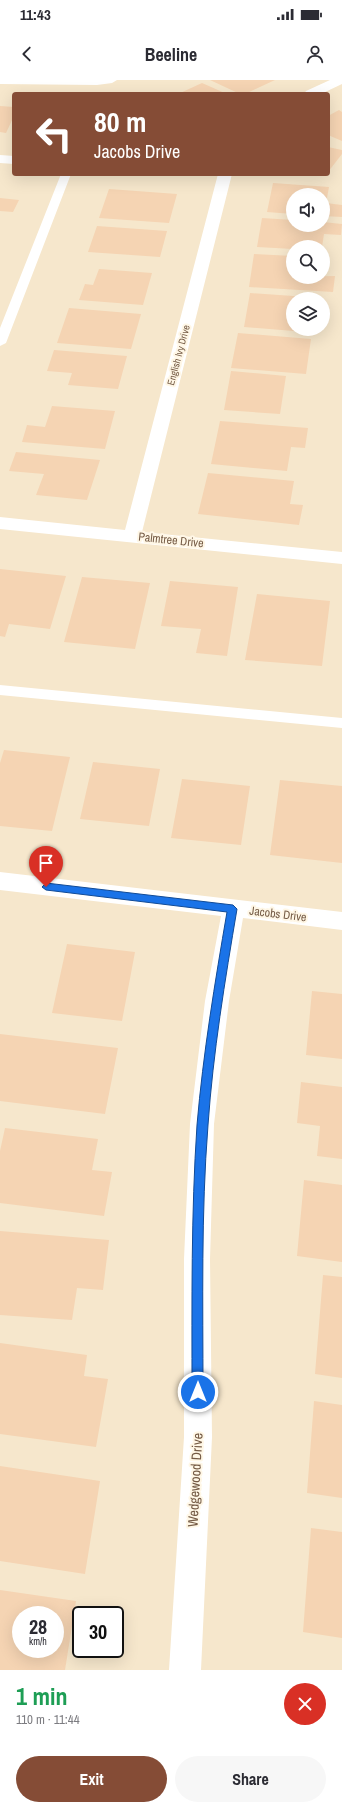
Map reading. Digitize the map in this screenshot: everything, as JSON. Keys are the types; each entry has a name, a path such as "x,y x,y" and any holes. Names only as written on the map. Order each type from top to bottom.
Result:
{"street":[{"path":"315,92 340,80"},
{"path":"0,159 12,160"},
{"name":"English Ivy Drive","path":"132,536 224,176"},
{"name":"Palmtree Drive","path":"0,523 342,558"},
{"name":"Jacobs Drive","path":"0,881 342,922"},
{"name":"Wedgewood Drive","path":"185,1670 198,1437 197,1259 202,1124 217,1001 233,909"}],"lane":[{"path":"0,80 97,82 112,80"},
{"path":"0,343 65,176"},
{"path":"0,690 342,723"}],"shaded area":[{"path":"0,80 342,80 342,1670 0,1670"}],"building":[{"path":"210,80 275,80 249,92 236,92"},
{"path":"202,83 222,92 182,92"},
{"path":"0,106 12,107 12,120 6,133 0,132"},
{"path":"339,110 342,112 342,141 330,136 330,115"},
{"path":"330,147 342,150 342,154 330,169"},
{"path":"273,183 329,187 286,188 286,213 267,212"},
{"path":"109,189 177,194 169,223 99,218"},
{"path":"0,198 19,200 13,212 0,211"},
{"path":"330,204 342,205 342,217 330,216"},
{"path":"262,218 286,220 286,232 330,232 330,223 342,224 341,235 324,234 323,240 286,240 286,249 257,247"},
{"path":"97,226 167,231 160,257 88,252"},
{"path":"254,254 286,256 286,284 330,284 330,276 335,276 333,292 249,287"},
{"path":"99,269 152,273 143,305 79,300 85,284 93,285"},
{"path":"250,293 286,296 286,330 244,327"},
{"path":"69,308 141,314 131,349 57,343"},
{"path":"238,333 311,339 306,374 231,368"},
{"path":"54,350 127,356 118,389 68,385 72,373 47,371"},
{"path":"231,371 286,376 280,414 224,410"},
{"path":"52,406 115,411 105,449 22,442 27,425 45,427"},
{"path":"220,421 308,428 305,448 291,447 287,471 211,464"},
{"path":"16,452 100,460 87,500 36,495 44,474 9,471"},
{"path":"208,473 294,481 290,504 303,505 299,525 198,514"},
{"path":"0,569 66,576 50,629 9,624 5,637 0,636"},
{"path":"82,577 150,583 135,649 64,642"},
{"path":"170,581 238,587 227,656 196,653 201,629 161,626"},
{"path":"257,594 330,601 322,666 245,660"},
{"path":"4,750 70,757 52,831 0,826 0,763"},
{"path":"93,762 160,769 149,826 80,819"},
{"path":"182,779 250,786 241,845 171,838"},
{"path":"280,780 342,786 342,863 270,855"},
{"path":"67,944 135,952 122,1021 52,1013"},
{"path":"312,991 342,994 342,1059 306,1055"},
{"path":"0,1034 118,1048 105,1114 0,1101"},
{"path":"301,1082 342,1087 342,1159 317,1156 320,1126 297,1123"},
{"path":"5,1128 98,1139 92,1170 112,1172 104,1216 0,1203 0,1151"},
{"path":"304,1180 342,1185 342,1262 297,1256"},
{"path":"0,1231 109,1240 103,1290 77,1288 72,1320 0,1315"},
{"path":"323,1275 342,1277 342,1378 315,1374"},
{"path":"0,1343 87,1355 84,1376 108,1379 96,1447 0,1434"},
{"path":"314,1401 342,1405 342,1498 307,1493"},
{"path":"0,1466 100,1481 85,1574 0,1561"},
{"path":"311,1528 342,1532 342,1638 303,1632"},
{"path":"0,1590 76,1601 75,1606 72,1606 72,1626 65,1670 0,1670"}],"route":[{"path":"46,887 233,909 217,1001 202,1124 197,1259 198,1392"}]}
